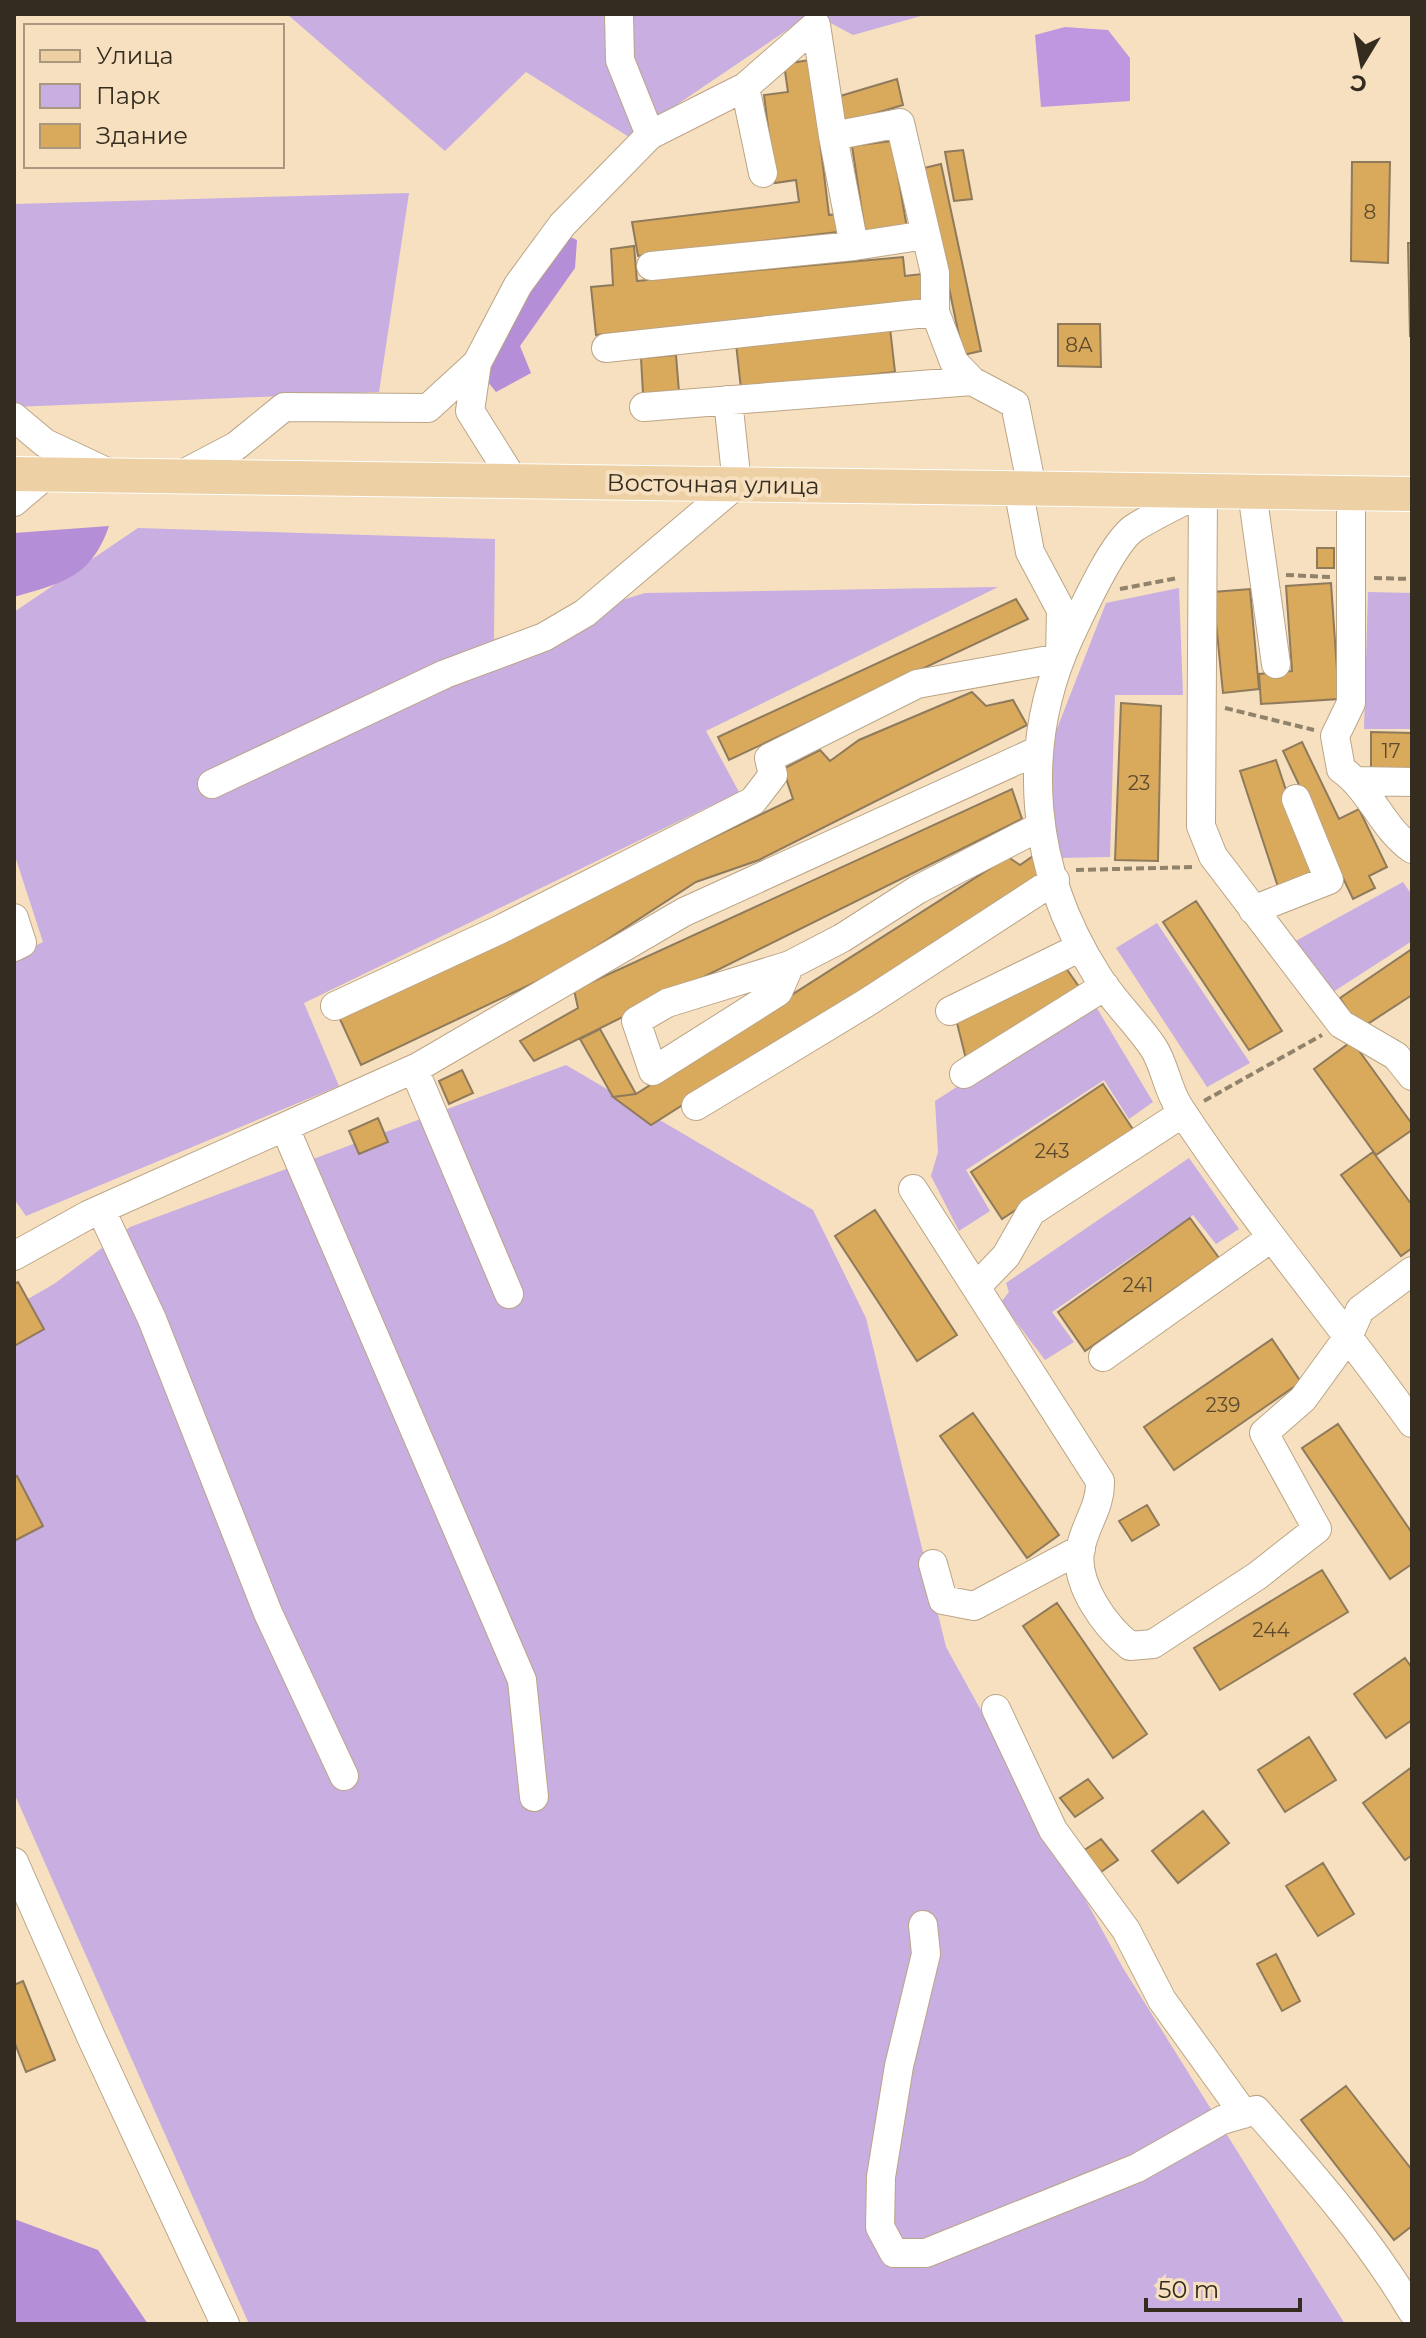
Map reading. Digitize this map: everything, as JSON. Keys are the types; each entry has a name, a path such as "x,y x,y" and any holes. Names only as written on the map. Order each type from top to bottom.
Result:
{"main road":[{"name":"Восточная улица","path":"30,474 1412,494"}],"street":[{"path":"619,14 620,60 650,135"},
{"path":"514,481 470,411 477,363 518,285 562,225 650,135 745,87 822,20"},
{"path":"822,20 833,136 854,246"},
{"path":"745,87 763,173"},
{"path":"833,136 900,123 935,273 935,312 954,362 972,381 1015,404 1030,552 1061,610 1060,658"},
{"path":"651,266 854,246 926,235"},
{"path":"606,348 935,312"},
{"path":"179,476 236,446 284,407 428,408 477,363"},
{"path":"644,407 972,381"},
{"path":"212,784 445,674 544,637 585,613 737,484 728,400"},
{"path":"14,417 45,443 114,475"},
{"path":"14,502 30,474"},
{"path":"1407,1056 1341,1024 1221,867 1201,826 1203,491 1131,530 1092,589 1060,658 1037,751 1035,793 1041,826 1067,920 1105,986 1155,1049 1183,1113 1271,1238 1412,1423"},
{"path":"1252,492 1276,664"},
{"path":"1351,493 1351,703 1335,736 1341,769 1359,781 1399,839 1412,849"},
{"path":"335,1006 499,930 753,801 773,775 769,758 917,684 1060,658"},
{"path":"14,1256 101,1210 414,1069 684,912 1037,751"},
{"path":"1359,781 1412,782"},
{"path":"1253,910 1329,880 1296,799"},
{"path":"790,965 778,992 653,1071 636,1021 667,1003 790,965 842,938 917,890 1041,826"},
{"path":"696,1106 866,1003 1054,876"},
{"path":"14,918 22,943 14,947"},
{"path":"950,1011 1081,947"},
{"path":"964,1074 1105,986"},
{"path":"414,1069 480,1234 509,1294"},
{"path":"976,1287 1006,1256 1031,1212 1183,1113"},
{"path":"285,1128 522,1680 534,1797"},
{"path":"913,1189 1100,1481 1101,1501 1081,1549 1080,1576 1114,1633 1130,1646 1153,1644 1269,1567 1317,1529 1264,1433 1303,1399 1348,1337 1360,1310 1412,1271"},
{"path":"101,1210 152,1319 268,1613 344,1776"},
{"path":"1103,1357 1271,1238"},
{"path":"933,1564 943,1600 974,1606 1081,1549"},
{"path":"996,1709 1053,1830 1126,1930 1162,2000 1244,2114"},
{"path":"14,1862 92,2039 225,2324"},
{"path":"923,1925 926,1954 899,2066 881,2177 880,2227 894,2253 926,2253 1137,2168 1222,2120 1256,2110 1329,2192 1393,2279 1412,2311"}],"path":[{"path":"1203,702 1335,736"},
{"path":"1054,876 1221,867"},
{"path":"1183,1113 1341,1024"}],"green space":[{"path":"287,14 811,14 629,137 526,72 445,151"},
{"path":"814,14 928,14 853,35"},
{"path":"409,193 379,392 14,407 14,204"},
{"path":"138,528 495,539 494,639 645,593 998,587 706,731 739,792 304,1003 339,1086 26,1216 14,1199 14,956 43,942 14,853 14,612"},
{"path":"1179,588 1183,695 1115,695 1110,857 1059,858 1050,816 1053,739 1106,603"},
{"path":"1368,592 1412,593 1412,729 1364,729"},
{"path":"1403,882 1412,895 1412,941 1333,992 1292,943"},
{"path":"1157,923 1250,1063 1207,1087 1116,948"},
{"path":"1092,1000 1153,1102 1129,1119 1104,1080 966,1170 990,1211 959,1231 931,1176 938,1152 935,1101"},
{"path":"566,1065 813,1210 866,1318 946,1647 1123,1968 1345,2324 249,2324 14,1793 14,1307 54,1284 130,1227"},
{"path":"1189,1158 1239,1229 1216,1244 1193,1215 1052,1312 1074,1342 1045,1360 1001,1302 1009,1292 1006,1283"}],"shaded area":[{"path":"1065,27 1108,30 1130,58 1130,101 1041,107 1035,35"},
{"path":"564,234 577,240 575,268 520,346 531,373 496,392 484,377 498,338"},
{"path":"109,526 102,543 84,568 60,582 14,597 14,533"},
{"path":"14,2219 98,2250 148,2324 14,2324"}],"building":[{"path":"810,60 829,215 836,214 838,232 638,256 632,222 799,202 796,180 775,183 764,95 788,92 784,64"},
{"path":"897,79 903,105 846,122 837,97"},
{"path":"892,141 907,228 865,232 852,146"},
{"path":"963,150 972,199 954,201 945,152"},
{"path":"1352,162 1390,162 1388,263 1351,261"},
{"path":"941,164 981,351 963,355 924,168"},
{"path":"1408,243 1412,243 1412,336 1410,336"},
{"path":"634,246 637,281 903,257 905,276 922,274 925,305 596,335 591,287 613,285 611,249"},
{"path":"1058,324 1100,324 1101,367 1058,366"},
{"path":"890,328 895,372 741,389 736,344"},
{"path":"676,355 679,392 643,394 641,358"},
{"path":"1317,548 1334,548 1334,568 1317,568"},
{"path":"1331,583 1339,699 1261,704 1259,674 1292,671 1286,586"},
{"path":"1250,589 1259,689 1223,693 1213,592"},
{"path":"1016,599 1028,619 729,760 718,737"},
{"path":"972,692 986,706 1013,700 1027,725 759,860 696,882 559,971 361,1065 339,1017 793,799 783,769 820,750 830,761 859,740"},
{"path":"1121,703 1161,706 1158,861 1115,860"},
{"path":"1371,732 1412,733 1412,770 1371,769"},
{"path":"1302,742 1339,819 1359,809 1387,867 1369,876 1375,888 1353,899 1283,751"},
{"path":"1276,760 1315,878 1279,890 1240,771"},
{"path":"1012,789 1022,819 534,1061 520,1041 578,1008 574,990"},
{"path":"1033,856 1042,877 651,1125 613,1097 636,1094 1008,857 1020,865"},
{"path":"1196,901 1282,1031 1249,1050 1163,922"},
{"path":"1412,949 1412,995 1360,1029 1340,998"},
{"path":"1061,961 1082,991 967,1063 956,1019"},
{"path":"600,1029 636,1094 613,1097 580,1039"},
{"path":"1352,1041 1412,1124 1412,1130 1376,1155 1314,1069"},
{"path":"462,1070 473,1093 449,1104 439,1081"},
{"path":"1103,1084 1134,1131 1002,1219 971,1172"},
{"path":"378,1118 388,1142 359,1154 349,1131"},
{"path":"1373,1152 1412,1205 1412,1248 1401,1256 1341,1175"},
{"path":"875,1210 957,1335 917,1361 835,1236"},
{"path":"1190,1218 1219,1258 1085,1351 1058,1312"},
{"path":"18,1282 44,1329 14,1346 14,1284"},
{"path":"1272,1339 1301,1382 1174,1470 1144,1427"},
{"path":"973,1413 1059,1535 1027,1558 940,1436"},
{"path":"1338,1424 1412,1533 1412,1564 1390,1579 1302,1448"},
{"path":"17,1476 43,1526 14,1541 14,1478"},
{"path":"1147,1505 1159,1525 1132,1541 1119,1521"},
{"path":"1322,1570 1348,1612 1220,1690 1194,1648"},
{"path":"1057,1603 1147,1734 1113,1758 1023,1626"},
{"path":"1405,1658 1412,1668 1412,1720 1386,1738 1354,1694"},
{"path":"1309,1737 1336,1780 1285,1812 1258,1770"},
{"path":"1412,1767 1412,1855 1405,1860 1363,1803"},
{"path":"1088,1779 1103,1798 1075,1817 1060,1798"},
{"path":"1203,1811 1229,1843 1178,1883 1152,1851"},
{"path":"1101,1839 1118,1860 1101,1872 1083,1851"},
{"path":"1323,1863 1354,1914 1318,1936 1286,1886"},
{"path":"1276,1954 1300,2001 1282,2011 1257,1964"},
{"path":"23,1981 55,2060 26,2072 14,2041 14,1985"},
{"path":"1346,2086 1412,2170 1412,2226 1394,2240 1301,2120"}]}
